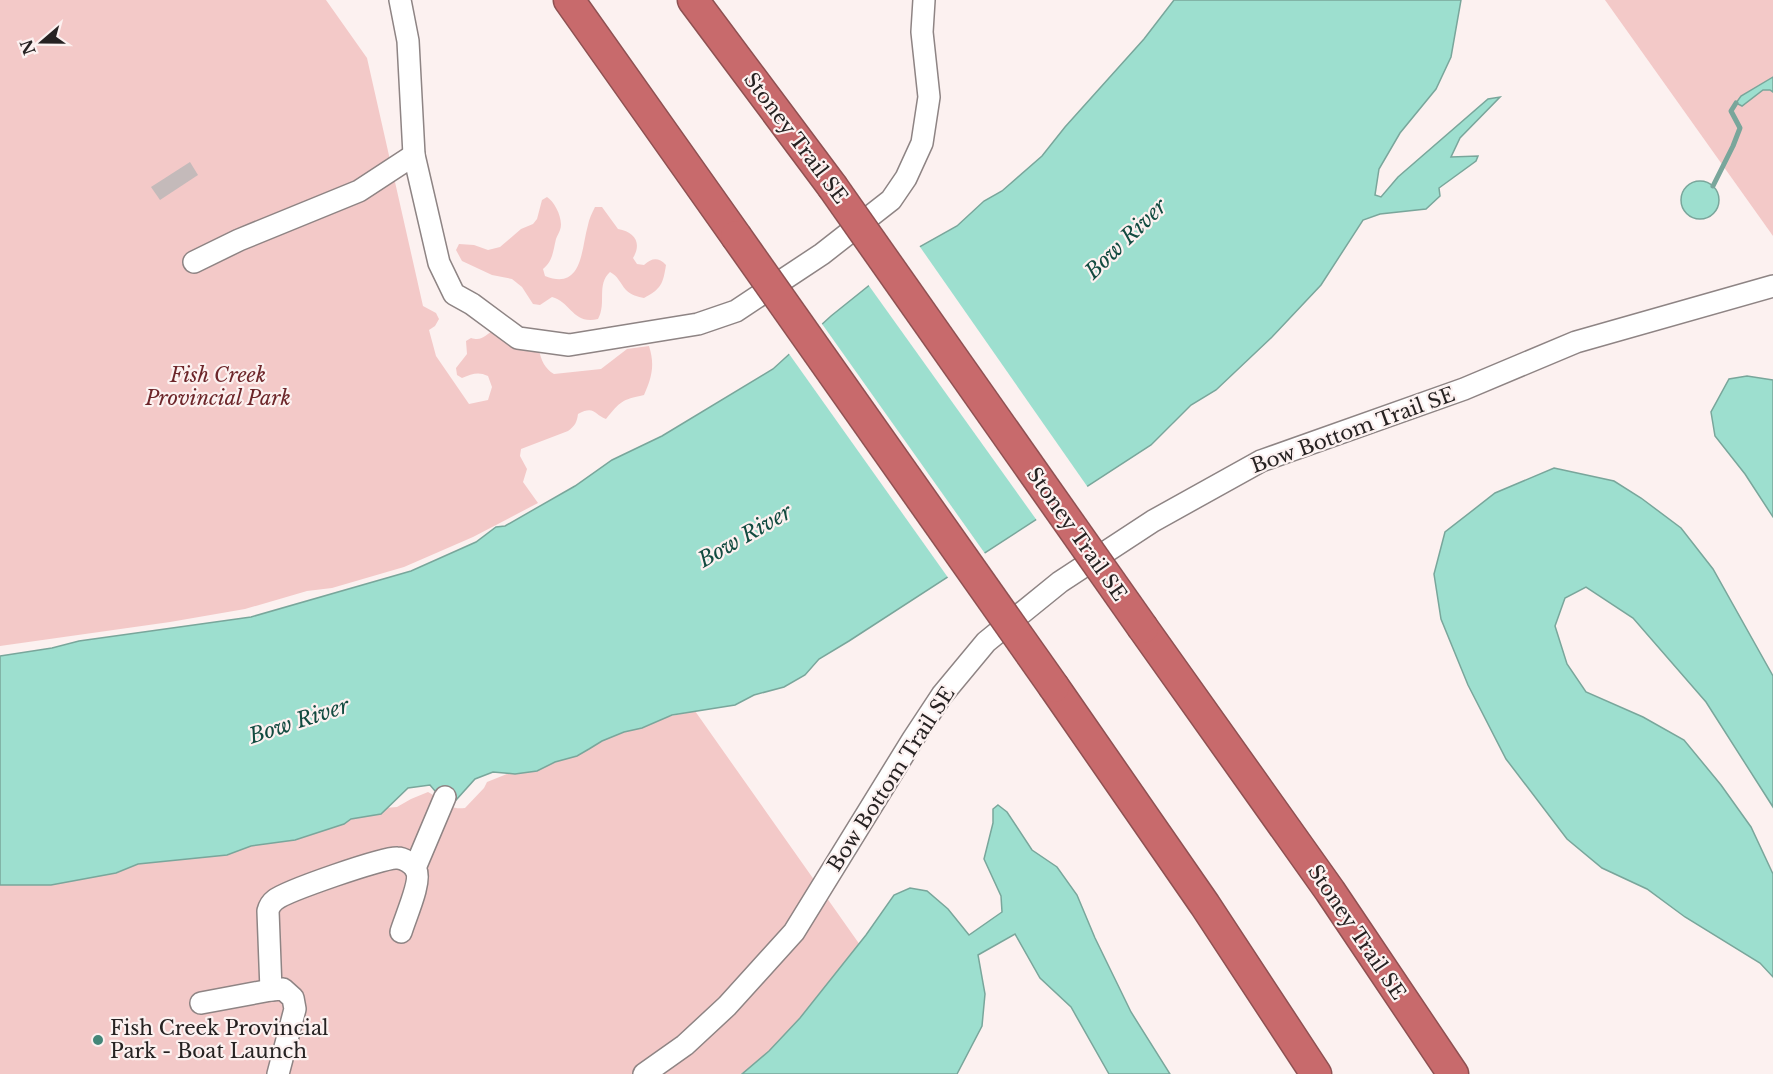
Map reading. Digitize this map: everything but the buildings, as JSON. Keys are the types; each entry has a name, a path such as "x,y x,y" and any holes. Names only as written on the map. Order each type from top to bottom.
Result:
{"highway":[{"path":"569,0 1054,687 1205,905 1316,1074"},
{"name":"Stoney Trail SE","path":"693,0 832,186 1330,891 1453,1074"}],"street":[{"path":"400,0 408,41 414,155 439,263 454,294 472,304 518,338 569,345 698,324 736,311 822,254 891,200 906,178 922,143 928,98 922,32 924,0"},
{"path":"194,262 238,240 359,191 414,155"},
{"name":"Bow Bottom Trail SE","path":"644,1074 685,1045 727,1006 794,932 942,695 986,642 1060,582 1154,521 1261,461 1464,389 1576,342 1773,286"},
{"path":"415,868 445,796"},
{"path":"271,990 268,911 274,900 309,884 366,865 397,858 411,863 417,872 418,881 401,932"},
{"path":"201,1003 283,989 293,999 295,1009 278,1074"}],"green space":[{"name":"Fish Creek Provincial Park","path":"0,0 326,0 367,58 423,306 436,313 439,319 429,330 436,356 469,404 488,400 492,387 488,376 478,373 462,378 457,375 456,368 467,354 466,341 471,338 481,338 495,330 539,350 544,364 554,374 601,369 627,349 649,346 652,371 644,395 622,402 606,419 591,411 584,411 578,414 575,424 568,431 521,449 520,456 527,469 523,482 538,503 473,537 404,567 332,588 307,591 245,609 0,646"},
{"path":"1605,0 1773,0 1773,236"},
{"path":"547,197 558,212 561,226 551,259 543,269 545,276 557,279 567,278 573,273 581,256 591,216 595,207 602,207 618,229 624,230 635,239 637,248 633,258 637,264 644,265 655,259 666,265 658,289 644,298 637,296 626,290 610,272 603,283 602,307 598,319 583,319 564,303 552,297 540,305 533,304 522,287 512,279 492,275 462,261 456,250 459,244 474,245 488,250 500,247 521,229 533,224 537,219 542,200"},
{"path":"695,711 951,1074 0,1074 0,872 372,809 397,807 428,792 449,806 465,808 487,782 625,726"}],"water":[{"name":"Bow River","path":"1174,0 1461,0 1451,57 1436,89 1400,133 1379,169 1375,195 1381,197 1398,177 1488,99 1500,97 1460,138 1451,157 1478,156 1476,161 1439,188 1440,196 1426,209 1380,214 1363,220 1321,285 1272,337 1216,390 1191,405 1151,445 819,659 805,675 784,687 754,695 735,705 672,715 602,741 577,756 555,762 537,771 515,774 493,772 475,779 456,800 435,791 430,785 408,788 381,814 351,819 344,824 295,840 251,846 227,855 138,864 116,873 51,885 0,885 0,656 52,648 79,641 251,617 411,571 476,542 496,527 505,526 575,486 612,460 662,436 773,369 831,316 912,251 957,226 984,201 1002,191 1042,156 1144,39"},
{"path":"1773,77 1773,92 1763,90 1742,106 1736,103 1741,96"},
{"path":"1700,181 1713,187 1719,200 1713,213 1700,219 1687,213 1681,200 1687,187"},
{"path":"1747,376 1773,380 1773,517 1745,474 1715,436 1711,412 1729,379"},
{"path":"1554,468 1614,481 1681,528 1713,569 1773,676 1773,807 1706,702 1633,618 1586,587 1565,598 1555,626 1567,664 1586,692 1643,717 1684,740 1721,785 1751,827 1773,874 1773,977 1760,963 1685,917 1647,889 1602,868 1567,839 1506,759 1468,685 1441,619 1434,574 1445,532 1495,493"},
{"path":"998,805 1007,812 1032,850 1057,867 1077,895 1131,1012 1170,1074 1109,1074 1071,1007 1040,978 1015,934 978,955 985,994 982,1026 957,1074 742,1074 769,1051 800,1018 866,935 894,895 910,888 927,891 948,909 969,935 1002,912 1001,896 984,859 993,823 993,809"}],"pier":[{"path":"918,244 1089,489 1038,522 867,283"},
{"path":"820,321 986,555 949,579 787,351"}],"waterway":[{"path":"1713,186 1740,128 1731,111 1736,103"}],"place":[{"name":"Fish Creek Provincial Park - Boat Launch","path":"98,1040"}]}
